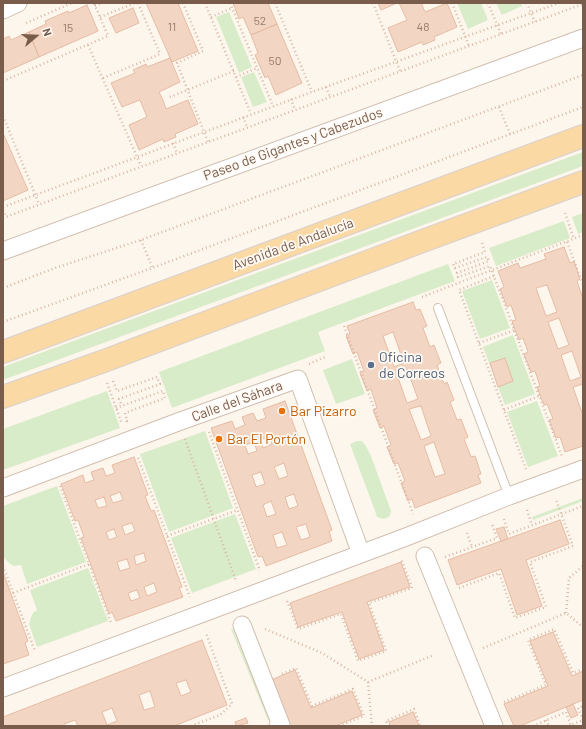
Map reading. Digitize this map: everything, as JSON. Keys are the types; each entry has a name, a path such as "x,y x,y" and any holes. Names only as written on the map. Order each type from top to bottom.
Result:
{"main road":[{"name":"Avenida de Andalucía","path":"3,352 583,136"},
{"path":"3,397 583,182"}],"street":[{"path":"3,10 18,3"},
{"name":"Paseo de Gigantes y Cabezudos","path":"3,251 583,38"},
{"name":"Calle del Sáhara","path":"3,488 178,422 298,379 361,554"},
{"path":"3,688 243,599 420,532 509,496 583,469"},
{"path":"425,556 494,726"},
{"path":"242,625 266,680 281,725 278,726"}],"lane":[{"path":"438,308 509,496"}],"path":[{"path":"24,23 72,3"},
{"path":"3,81 108,36 94,5 102,3"},
{"path":"100,18 135,3"},
{"path":"103,78 160,54 138,3"},
{"path":"183,3 203,51 177,63 208,142"},
{"path":"205,3 252,114"},
{"path":"230,3 273,106"},
{"path":"275,3 312,92"},
{"path":"373,3 400,71"},
{"path":"452,3 469,46"},
{"path":"488,3 501,34"},
{"path":"527,3 535,22"},
{"path":"559,3 291,99 35,195 3,208 4,218 141,166 583,4"},
{"path":"570,3 572,8"},
{"path":"211,17 232,8"},
{"path":"88,45 141,166"},
{"path":"236,77 257,68"},
{"path":"170,97 234,71"},
{"path":"3,288 54,268 141,240 583,75"},
{"path":"326,87 330,97"},
{"path":"291,99 295,110"},
{"path":"499,107 510,134"},
{"name":"Avenida de Andalucía","path":"3,322 583,107"},
{"path":"3,116 39,204"},
{"path":"243,117 247,127"},
{"path":"173,143 177,153"},
{"path":"566,213 574,239"},
{"path":"422,297 583,235"},
{"path":"141,240 154,275"},
{"path":"567,242 583,286"},
{"path":"482,243 485,252 453,264 455,268 487,257 489,261 456,273 458,277 490,266 562,454"},
{"path":"494,276 459,290 527,471"},
{"path":"344,326 413,515"},
{"path":"479,344 515,330"},
{"path":"314,362 327,356"},
{"path":"113,381 116,392 157,377 160,384 119,399 122,406"},
{"path":"107,383 123,427"},
{"path":"116,408 163,391 165,398 125,413 127,420"},
{"path":"504,410 539,396"},
{"path":"178,422 243,599"},
{"path":"207,428 261,573"},
{"path":"136,454 168,536 190,599"},
{"path":"59,482 111,623"},
{"path":"455,589 499,573 515,618 546,607 530,562 573,546 556,500"},
{"path":"504,519 509,534 583,506"},
{"path":"168,536 238,510"},
{"path":"527,510 532,525"},
{"path":"446,564 444,557 497,538 492,524"},
{"path":"467,533 472,547"},
{"path":"287,600 298,630 341,614 358,661 386,651 369,603 412,588 401,558"},
{"path":"13,593 89,564"},
{"path":"3,566 35,650"},
{"path":"566,613 569,578 583,566"},
{"path":"566,613 583,627"},
{"path":"481,649 566,613"},
{"path":"264,629 322,653 368,682"},
{"path":"502,703 546,684 528,640 554,629 573,673 583,669"},
{"path":"191,726 220,715 232,704 205,631"},
{"path":"368,682 434,655"},
{"path":"266,680 296,668 312,706 353,689 364,716 339,726"},
{"path":"368,682 372,726"},
{"path":"533,726 566,712 570,726 583,720 578,708 583,706"},
{"path":"388,726 386,721 414,710 420,726"},
{"path":"546,720 549,726"}],"green space":[{"path":"457,3 481,3 488,20 468,29"},
{"path":"496,3 521,3 522,6 502,15"},
{"path":"229,12 252,67 239,73 216,17"},
{"path":"254,72 267,102 253,107 241,77"},
{"path":"583,152 583,166 3,380 3,367"},
{"path":"583,213 583,232 578,234 572,217"},
{"path":"564,221 570,238 496,266 489,248"},
{"path":"448,264 455,281 318,332 325,351 172,408 159,372"},
{"path":"492,280 510,328 480,339 462,291"},
{"path":"513,335 535,394 505,405 483,347"},
{"path":"352,359 365,394 336,404 323,370"},
{"path":"107,391 120,428 3,470 3,429"},
{"path":"537,401 558,456 528,467 507,412"},
{"path":"205,431 233,508 169,532 140,454"},
{"path":"357,441 362,441 371,456 391,511 390,516 387,518 383,519 377,517 350,444"},
{"path":"57,486 86,562 27,584 21,565 14,566 10,564 3,555 3,506"},
{"path":"583,498 583,501 533,520 532,517"},
{"path":"235,514 256,569 192,593 171,538"},
{"path":"88,568 108,621 37,647 29,624 33,613 37,610 30,590"},
{"path":"231,629 233,629 270,720 268,720"}],"building":[{"path":"146,3 178,3 198,51 172,62"},
{"path":"233,3 268,3 277,24 251,35 243,17 239,19"},
{"path":"378,3 397,3 381,10"},
{"path":"399,3 422,3 425,12 447,3 457,27 434,37 435,40 423,45 422,42 398,52 388,28 407,20"},
{"path":"87,5 98,31 39,57 29,32 46,24 45,21"},
{"path":"133,8 139,23 116,33 109,18"},
{"path":"277,24 302,83 276,95 268,76 265,78 255,55 258,53 251,35"},
{"path":"29,32 39,57 3,73 3,39 9,36 11,40"},
{"path":"170,58 180,82 159,92 166,109 188,100 198,124 175,134 176,137 164,142 163,139 139,150 129,125 147,117 140,100 122,107 111,83 135,73 133,70 146,64 147,67"},
{"path":"3,133 28,190 3,201"},
{"path":"564,247 570,263 574,261 580,279 577,281 582,296 583,295 583,384 573,387 583,413 583,446 565,452 560,437 556,438 549,420 553,419 547,404 544,405 537,387 540,386 535,371 531,372 524,354 528,352 523,338 519,340 515,330 512,321 516,320 511,305 507,307 500,289 504,287 498,271 518,263 520,268 546,259 544,254","holes":["547,285 557,312 546,316 536,288","559,318 569,345 558,349 548,322","572,351 581,377 570,381 561,355"]},
{"path":"413,302 416,310 420,309 427,326 423,328 430,347 434,345 441,363 437,365 444,384 447,382 454,400 450,402 457,420 461,419 468,437 464,439 471,457 475,456 481,474 478,475 481,483 415,508 412,499 408,501 401,483 405,481 398,463 394,464 387,447 391,445 384,426 380,428 373,410 377,408 371,389 367,391 360,373 364,371 357,352 353,354 346,336 350,334 347,326","holes":["393,332 404,363 394,367 383,336","407,369 418,399 407,403 396,372","421,406 431,436 421,440 409,409","434,442 445,474 435,477 424,446"]},
{"path":"505,358 513,381 498,387 490,363"},
{"path":"285,401 332,530 329,531 332,541 266,566 262,556 258,557 211,428 232,421 235,429 245,425 242,417 253,413 257,421 266,418 263,409","holes":["269,437 272,444 263,448 260,440","254,442 257,451 248,454 245,445","284,463 288,476 279,479 274,467","261,472 265,484 256,487 252,475","294,494 298,506 289,509 285,497","271,501 276,514 267,517 263,505","306,524 310,537 301,540 296,527","282,532 287,545 277,548 273,535"]},
{"path":"134,457 148,495 145,496 151,511 154,510 182,587 179,588 183,597 116,621 112,612 109,614 81,538 84,537 78,520 75,521 61,484 83,475 85,483 94,480 91,472 103,468 106,476 115,473 112,465","holes":["120,492 123,500 113,503 110,496","104,497 107,506 98,508 95,500","132,523 135,531 125,535 122,526","114,529 117,537 109,540 106,532","144,553 146,561 136,565 134,556","127,559 130,568 120,571 117,562","154,583 157,592 147,596 144,587","137,590 140,598 131,601 128,593"]},
{"path":"560,520 569,544 526,560 542,606 517,615 501,569 457,585 448,560"},
{"path":"504,527 508,539 501,541 496,529"},
{"path":"401,562 410,587 367,602 384,650 359,659 342,612 298,627 290,603"},
{"path":"3,572 28,641 25,643 29,655 3,664"},
{"path":"553,632 572,676 583,671 583,700 520,726 514,726 504,704 548,686 530,641"},
{"path":"202,640 227,705 174,726 78,726 75,720 64,724 64,726 3,726 3,717","holes":["186,680 191,692 181,696 176,683","150,691 155,707 144,710 139,695","112,708 117,721 107,725 102,712"]},
{"path":"295,670 311,708 352,691 362,715 335,726 290,726 271,680"},
{"path":"573,704 578,715 571,718 566,707"},
{"path":"413,712 419,726 390,726 389,722"},
{"path":"246,718 248,723 236,726 235,722"}],"place":[{"name":"Oficina de Correos","path":"371,365"},
{"name":"Bar Pizarro","path":"282,411"},
{"name":"Bar El Portón","path":"219,439"}]}
